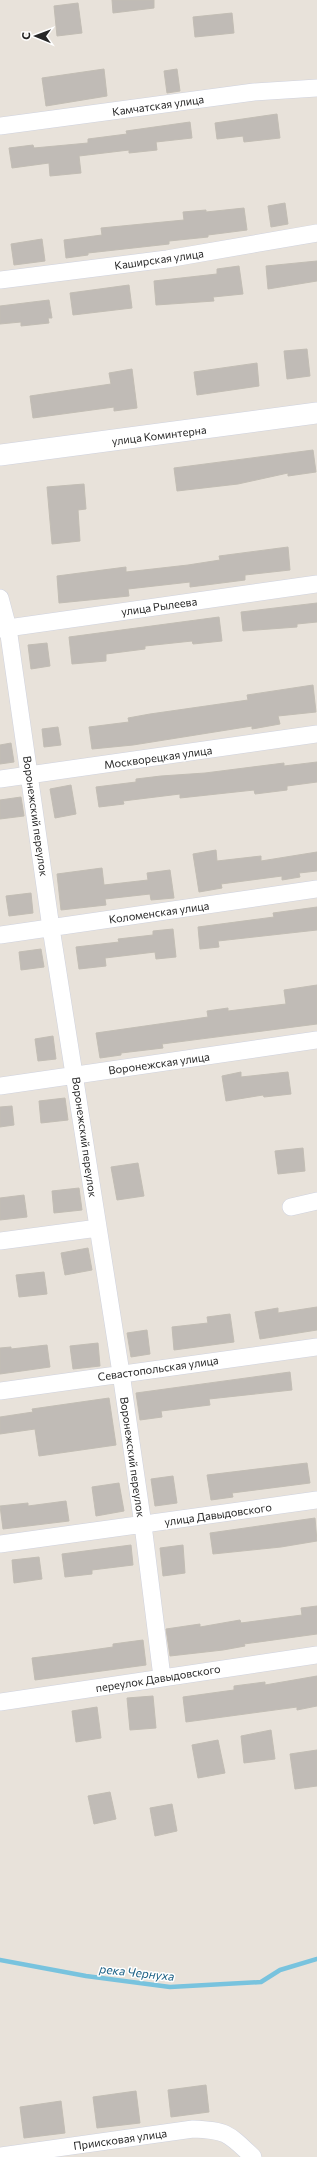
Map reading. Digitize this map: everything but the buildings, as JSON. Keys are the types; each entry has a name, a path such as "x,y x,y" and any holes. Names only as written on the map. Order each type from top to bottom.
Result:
{"street":[{"name":"Камчатская улица","path":"0,126 254,92 317,88"},
{"name":"Каширская улица","path":"0,280 167,259 317,232"},
{"name":"улица Коминтерна","path":"0,455 317,413"},
{"name":"улица Рылеева","path":"4,628 317,584"},
{"name":"Воронежский переулок","path":"0,598 4,628 31,775 51,928 121,1373 143,1525 162,1677"},
{"name":"Москворецкая улица","path":"0,779 317,734"},
{"name":"Коломенская улица","path":"0,935 317,889"},
{"name":"Воронежская улица","path":"0,1086 317,1040"},
{"path":"291,1207 317,1200"},
{"path":"0,1241 98,1228"},
{"name":"Севастопольская улица","path":"0,1390 317,1347"},
{"name":"улица Давыдовского","path":"0,1544 317,1500"},
{"name":"переулок Давыдовского","path":"0,1702 317,1655"},
{"name":"Приисковая улица","path":"0,2156 193,2129 213,2130 230,2135 253,2157"}],"waterway":[{"name":"река Чернуха","path":"0,1960 86,1976 170,1987 261,1982 280,1970 317,1959"}]}
